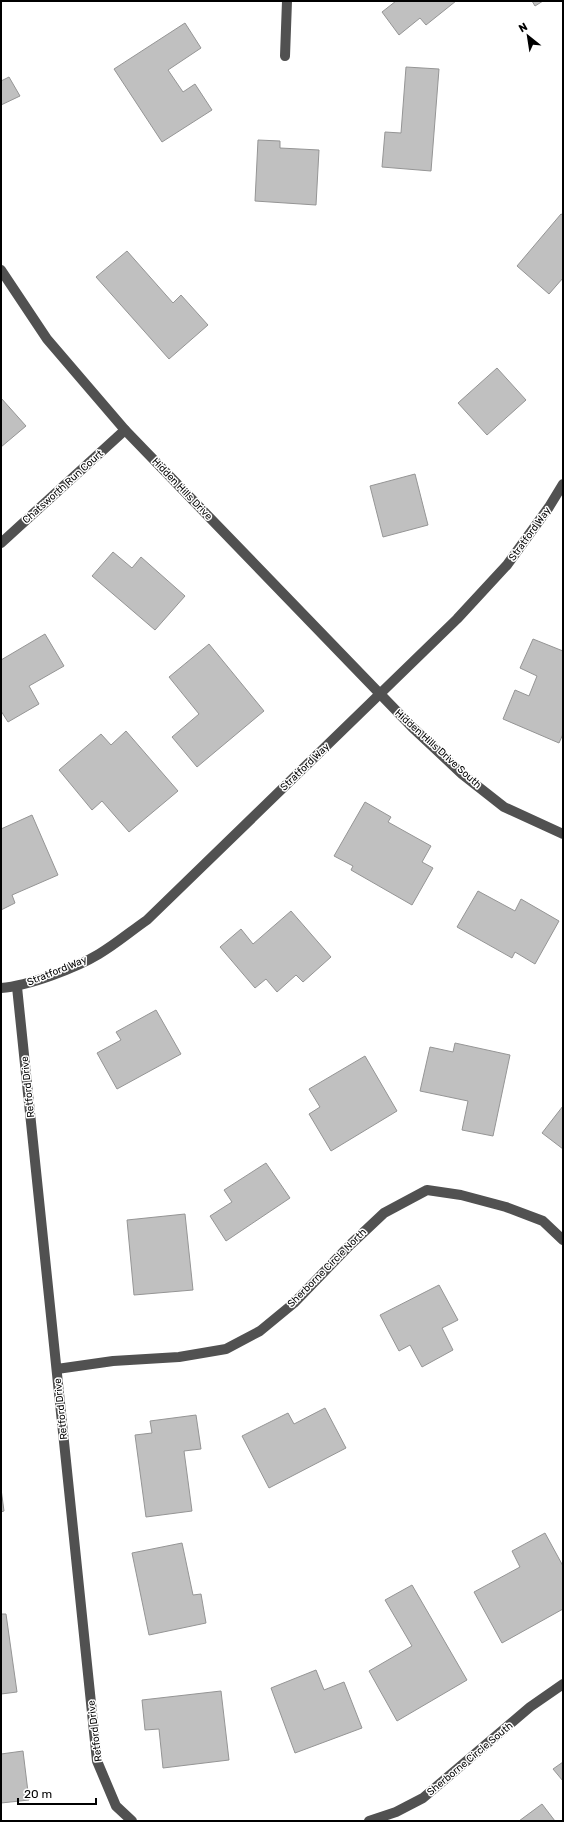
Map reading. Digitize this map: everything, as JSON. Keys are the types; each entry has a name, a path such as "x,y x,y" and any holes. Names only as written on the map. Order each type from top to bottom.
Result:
{"street":[{"path":"285,56 287,1"},
{"name":"Hidden Hills Drive","path":"1,270 47,339 126,430 380,694"},
{"name":"Chatsworth Run Court","path":"1,543 126,430"},
{"name":"Stratford Way","path":"1,988 17,987 61,971 98,954 147,920 457,619 507,565 549,507 563,484"},
{"name":"Hidden Hills Drive South","path":"380,694 462,774 504,807 563,834"},
{"name":"Retford Drive","path":"17,987 97,1762 116,1806 132,1821"},
{"name":"Sherborne Circle North","path":"57,1369 113,1361 179,1357 226,1349 260,1331 294,1303 350,1245 384,1213 427,1190 461,1195 506,1207 544,1221 563,1240"},
{"name":"Sherborne Circle South","path":"369,1821 396,1812 423,1798 530,1707 563,1684"}],"building":[{"path":"396,1 456,1 426,25 420,18 399,35 382,12"},
{"path":"532,1 543,1 535,6"},
{"path":"185,23 201,48 168,70 183,92 195,84 212,110 162,142 114,69"},
{"path":"406,67 439,69 431,171 382,167 385,132 401,133"},
{"path":"9,77 20,96 1,105 1,81"},
{"path":"258,140 280,141 280,148 319,150 316,205 255,201"},
{"path":"561,214 563,215 563,278 549,294 517,266"},
{"path":"127,251 173,303 181,295 208,325 169,359 96,277"},
{"path":"497,368 526,400 487,435 458,403"},
{"path":"1,398 26,426 1,447"},
{"path":"415,474 428,525 383,537 370,486"},
{"path":"113,552 132,568 141,557 185,596 155,630 92,576"},
{"path":"45,634 64,666 29,686 39,704 8,722 1,711 1,660"},
{"path":"533,639 563,651 563,734 559,743 503,719 515,690 529,696 537,676 520,668"},
{"path":"209,644 264,711 197,767 172,737 199,714 169,677"},
{"path":"126,731 178,791 129,832 102,801 92,810 59,770 101,734 111,745"},
{"path":"365,802 391,817 388,822 431,846 422,862 433,868 412,905 351,870 353,866 334,856"},
{"path":"32,815 58,875 12,895 15,903 1,910 1,829"},
{"path":"478,891 515,911 521,899 559,921 535,964 515,952 512,958 457,927"},
{"path":"291,911 331,957 303,982 296,975 277,992 266,979 255,988 220,947 241,929 253,944"},
{"path":"156,1010 181,1054 117,1089 97,1053 121,1040 116,1032"},
{"path":"455,1043 510,1055 493,1136 462,1130 468,1101 420,1091 430,1047 453,1052"},
{"path":"365,1056 397,1111 331,1151 309,1114 320,1107 309,1089"},
{"path":"563,1106 563,1149 542,1133"},
{"path":"266,1163 290,1198 226,1241 210,1216 232,1202 224,1190"},
{"path":"185,1214 193,1290 134,1295 127,1220"},
{"path":"439,1285 458,1320 442,1328 453,1350 422,1367 410,1345 399,1351 380,1315"},
{"path":"325,1408 346,1448 269,1488 242,1436 288,1413 294,1424"},
{"path":"196,1415 201,1449 184,1451 192,1511 146,1517 135,1435 152,1433 150,1421"},
{"path":"1,1489 4,1511 1,1512"},
{"path":"545,1533 563,1566 563,1609 502,1643 474,1592 520,1567 512,1551"},
{"path":"182,1543 193,1595 201,1594 206,1623 149,1635 132,1553"},
{"path":"412,1585 467,1680 397,1721 369,1671 412,1646 385,1600"},
{"path":"1,1614 6,1614 17,1692 1,1694"},
{"path":"316,1670 324,1690 344,1682 362,1728 295,1753 271,1688"},
{"path":"221,1691 229,1760 163,1768 159,1729 145,1730 142,1700"},
{"path":"23,1751 29,1800 1,1803 1,1754"},
{"path":"563,1762 563,1781 553,1769"},
{"path":"542,1804 555,1821 519,1821"}]}
